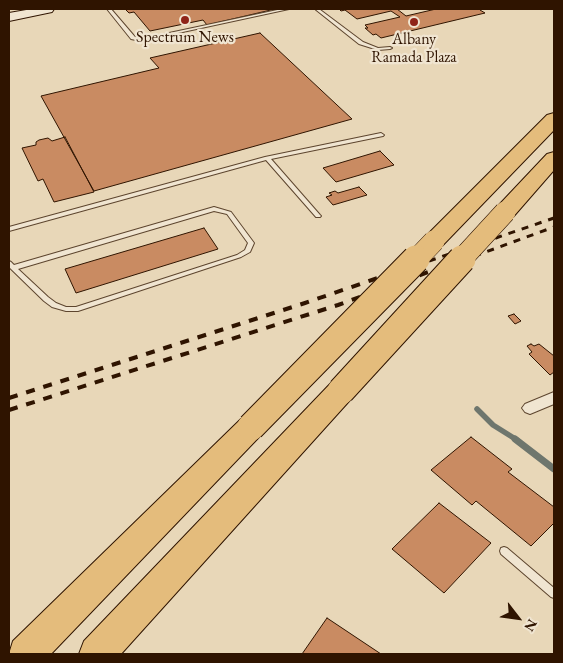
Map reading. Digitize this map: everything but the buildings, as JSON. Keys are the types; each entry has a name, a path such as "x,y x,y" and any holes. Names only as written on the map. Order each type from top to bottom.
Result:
{"highway":[{"path":"498,176 554,108"},
{"path":"26,654 554,118"},
{"path":"97,654 554,158"},
{"path":"505,212 554,175"}],"street":[{"path":"9,17 48,9"},
{"path":"530,408 554,398"}],"lane":[{"path":"109,9 133,38 141,40 287,9"},
{"path":"317,9 361,43 378,49 390,48"},
{"path":"9,229 267,158 382,135"},
{"path":"267,158 318,216"},
{"path":"214,209 229,213 251,244 248,250 239,256 76,308 66,309 54,305 11,265 214,209"},
{"path":"504,551 554,594"}],"waterway":[{"path":"477,409 493,425 517,440"},
{"path":"515,439 554,469"}],"railway":[{"path":"429,261 554,218"},
{"path":"461,261 554,227"},
{"path":"9,398 305,303 433,259"},
{"path":"9,410 338,305 464,259"}],"place":[{"name":"Spectrum News","path":"185,20"},
{"name":"Albany Ramada Plaza","path":"414,22"}]}
